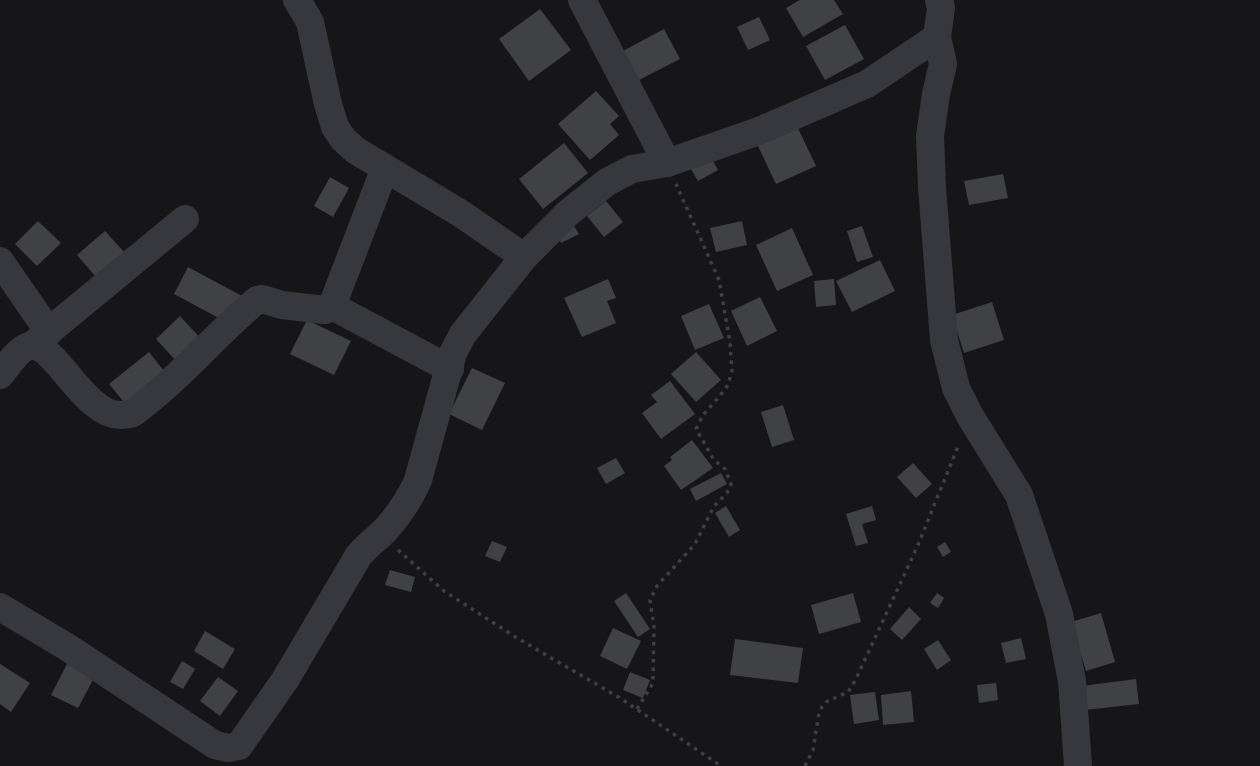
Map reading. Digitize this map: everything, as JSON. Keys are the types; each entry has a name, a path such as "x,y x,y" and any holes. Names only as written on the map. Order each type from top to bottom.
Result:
{"street":[{"path":"297,0 310,22 328,104 335,127 343,139 355,150 460,213 524,257"},
{"path":"583,0 667,163"},
{"path":"939,0 942,8 937,37 943,64 930,136 944,340 956,388 970,416 1019,495 1059,614 1072,681 1078,766"},
{"path":"0,607 67,647 215,745 228,748 239,746 285,680 359,555 381,534 412,495 453,353 463,334 524,257 568,214 607,182 632,169 667,163 759,131 867,84 937,37"},
{"path":"0,261 40,339 38,347 49,354 95,406 110,414 131,414 164,387 257,300 325,310 332,306 385,169"},
{"path":"0,375 21,350 40,339 185,219"},
{"path":"332,306 450,369"}],"path":[{"path":"637,709 653,683 654,626 650,600 657,586 695,544 714,506 727,494 731,484 725,469 714,460 696,429 703,415 719,397 732,372 730,342 719,280 667,163"},
{"path":"805,766 813,750 818,713 826,702 848,692 855,681 918,545 970,416"},
{"path":"381,534 444,591 517,638 620,698 722,766"}],"building":[{"path":"800,0 834,0 843,14 803,37 786,8"},
{"path":"540,9 571,50 529,81 499,39"},
{"path":"759,17 770,40 748,50 737,27"},
{"path":"845,25 864,59 825,80 806,46"},
{"path":"664,29 680,59 639,80 623,51"},
{"path":"596,91 619,116 610,124 619,135 590,160 558,124"},
{"path":"796,124 816,166 776,184 756,142"},
{"path":"564,143 588,173 543,209 519,179"},
{"path":"712,159 718,170 698,181 691,169"},
{"path":"1003,174 1008,198 969,205 964,181"},
{"path":"330,177 349,188 333,217 314,206"},
{"path":"606,201 623,222 604,237 587,216"},
{"path":"38,221 61,243 37,266 15,244"},
{"path":"742,221 747,245 716,252 710,228"},
{"path":"574,226 579,234 561,243 557,235"},
{"path":"862,226 873,257 857,262 847,231"},
{"path":"792,228 813,275 777,291 756,245"},
{"path":"105,231 124,252 96,277 77,255"},
{"path":"880,260 895,291 852,312 836,281"},
{"path":"188,267 242,296 228,323 174,294"},
{"path":"608,279 616,298 607,301 616,323 582,337 564,298"},
{"path":"834,279 836,305 816,307 814,281"},
{"path":"760,297 777,331 747,346 731,311"},
{"path":"992,302 1004,340 964,353 952,315"},
{"path":"709,304 724,338 695,350 681,316"},
{"path":"180,316 203,341 179,364 156,339"},
{"path":"307,320 351,341 334,375 290,354"},
{"path":"149,352 172,381 132,412 109,384"},
{"path":"696,352 721,380 696,402 671,374"},
{"path":"472,368 505,383 482,430 449,414"},
{"path":"670,381 695,414 661,439 642,413 657,402 651,395"},
{"path":"783,405 794,440 772,447 761,412"},
{"path":"692,440 713,468 681,490 664,466 672,460 670,457"},
{"path":"616,458 625,473 606,484 597,468"},
{"path":"913,463 932,484 916,498 897,477"},
{"path":"721,473 727,484 696,501 690,489"},
{"path":"726,506 740,530 729,537 715,513"},
{"path":"872,506 876,520 862,524 868,543 856,546 846,514"},
{"path":"492,541 507,547 500,562 485,556"},
{"path":"945,542 951,552 943,557 937,547"},
{"path":"390,570 415,577 411,592 385,585"},
{"path":"626,593 650,629 638,637 614,601"},
{"path":"853,593 861,622 819,634 811,605"},
{"path":"937,593 944,598 938,608 930,603"},
{"path":"909,607 921,619 902,640 890,629"},
{"path":"1101,613 1115,662 1086,671 1071,622"},
{"path":"613,628 641,641 627,669 600,656"},
{"path":"205,631 235,649 223,669 194,651"},
{"path":"1021,638 1026,659 1006,663 1001,643"},
{"path":"735,639 803,648 798,683 730,675"},
{"path":"938,640 951,660 937,670 924,649"},
{"path":"182,661 195,669 183,689 170,682"},
{"path":"0,664 30,683 11,712 0,704"},
{"path":"67,664 94,678 78,708 51,695"},
{"path":"630,672 650,680 643,698 623,690"},
{"path":"218,677 238,691 220,716 200,701"},
{"path":"1136,679 1139,704 1085,710 1082,686"},
{"path":"996,683 998,700 979,703 977,685"},
{"path":"911,691 914,722 883,725 881,695"},
{"path":"875,692 879,720 854,724 850,695"}]}
